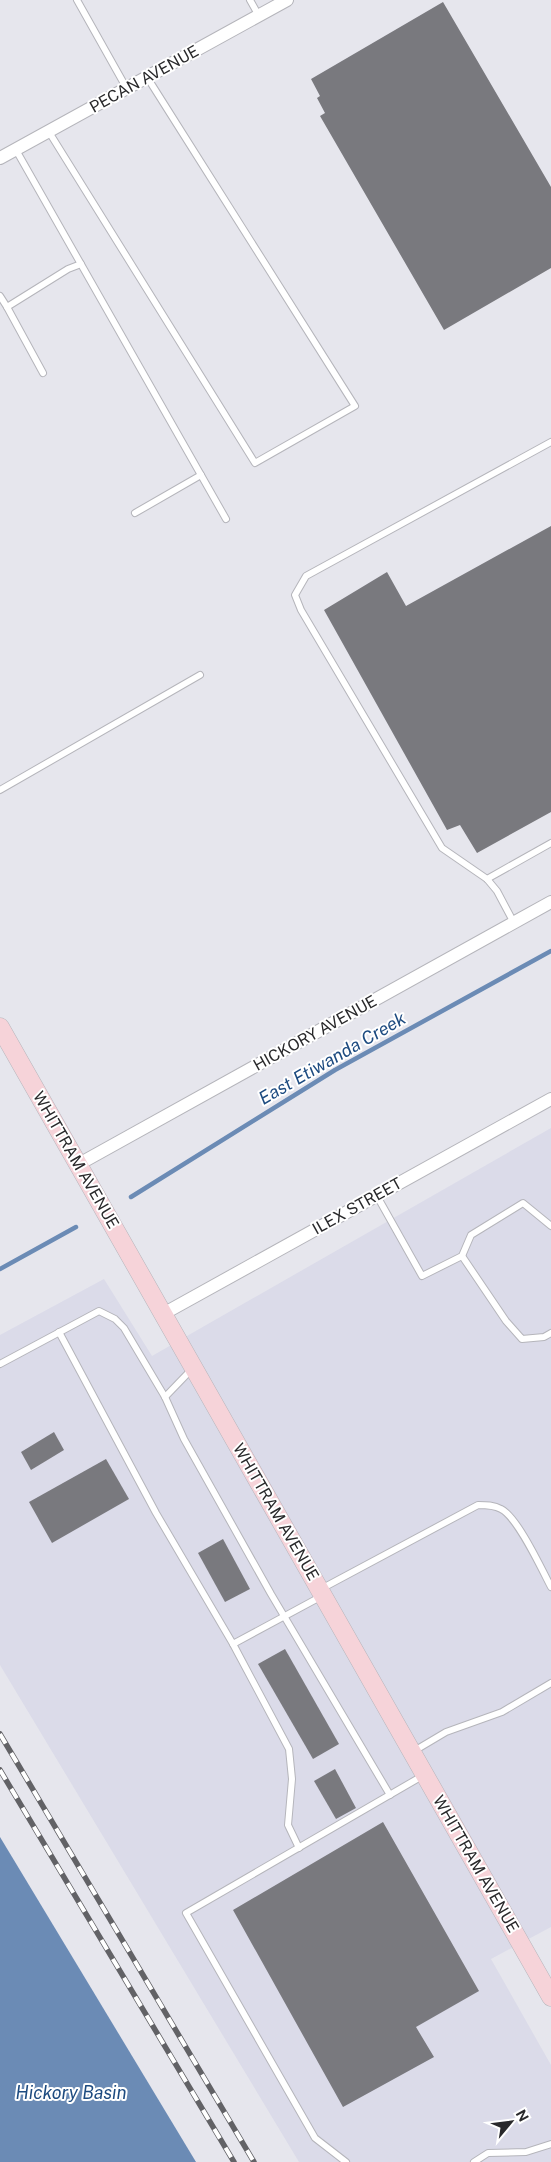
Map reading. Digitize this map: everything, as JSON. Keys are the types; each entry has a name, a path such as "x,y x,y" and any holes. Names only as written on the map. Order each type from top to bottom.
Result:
{"street":[{"name":"PECAN AVENUE","path":"0,158 288,0"},
{"name":"HICKORY AVENUE","path":"78,1164 551,902"},
{"name":"WHITTRAM AVENUE","path":"0,1027 412,1752 545,1971 551,1997"},
{"name":"ILEX STREET","path":"163,1314 551,1099"}],"lane":[{"path":"77,0 127,89"},
{"path":"250,0 259,16"},
{"path":"49,132 255,463 355,406 147,77"},
{"path":"16,150 226,519"},
{"path":"7,307 68,269 81,264"},
{"path":"0,296 43,373"},
{"path":"514,923 497,891 487,879 442,848 301,610 295,595 306,576 551,442"},
{"path":"135,513 201,475"},
{"path":"0,790 200,675"},
{"path":"487,879 551,843"},
{"path":"377,1196 422,1276 462,1256 471,1235 522,1203 551,1226"},
{"path":"462,1256 506,1321 522,1339 544,1337 551,1333"},
{"path":"0,1364 99,1311 115,1319 124,1328 165,1396 184,1439 271,1594 390,1795"},
{"path":"59,1332 156,1513 233,1644 289,1749 292,1779 288,1825 299,1848"},
{"path":"165,1396 194,1367"},
{"path":"233,1644 286,1617 322,1592 478,1505 489,1505 503,1509 518,1527 551,1587"},
{"path":"412,1752 453,1729 502,1712 551,1683"},
{"path":"346,2162 315,2138 186,1913 425,1774"},
{"path":"474,2162 488,2154 526,2152 551,2144"}],"shaded area":[{"path":"551,1128 551,1927 491,1959 551,2065 551,2162 299,2162 0,1665 0,1335 104,1279 152,1356"}],"water":[{"name":"Hickory Basin","path":"0,1837 196,2162 0,2162"}],"building":[{"path":"443,2 551,187 551,268 444,330 320,116 325,113 317,98 320,96 311,79"},
{"path":"551,526 551,812 477,853 460,825 447,830 324,610 387,572 406,606"},
{"path":"54,1432 64,1450 31,1470 21,1452"},
{"path":"106,1459 129,1499 52,1543 29,1502"},
{"path":"223,1539 250,1589 225,1602 198,1553"},
{"path":"285,1649 339,1744 313,1759 258,1664"},
{"path":"335,1769 356,1808 336,1819 314,1781"},
{"path":"383,1822 479,1991 416,2027 434,2057 343,2107 233,1910"}],"waterway":[{"name":"East Etiwanda Creek","path":"131,1197 335,1070 551,951"},
{"name":"East Etiwanda Creek","path":"0,1269 76,1227"}],"railway":[{"path":"0,1734 254,2162"},
{"path":"0,1770 234,2162"}]}
